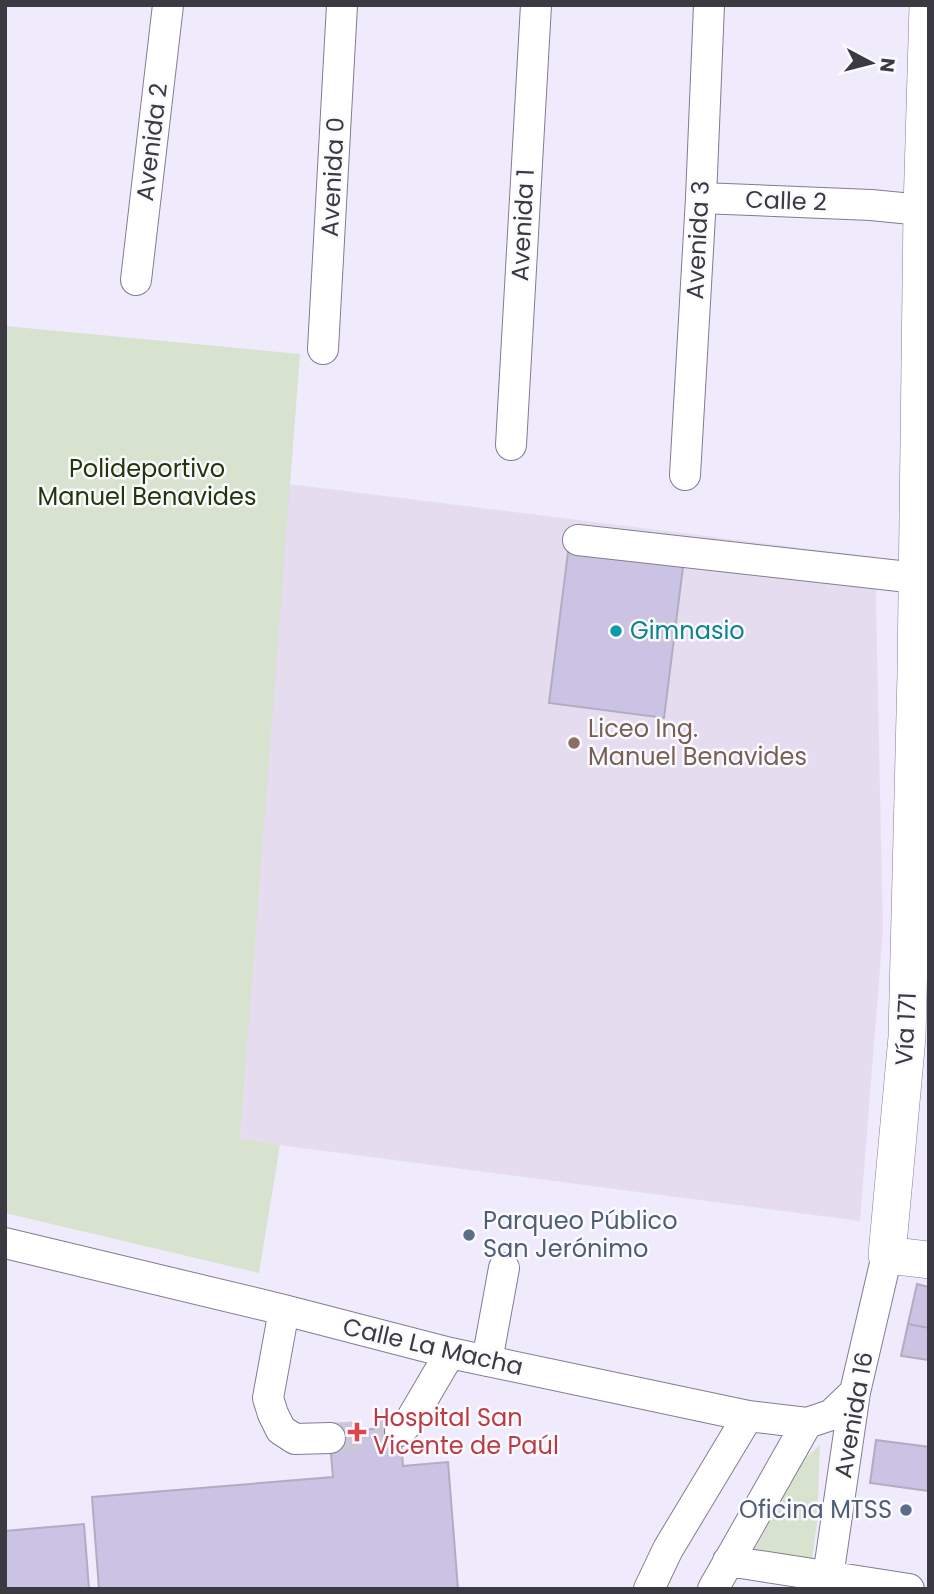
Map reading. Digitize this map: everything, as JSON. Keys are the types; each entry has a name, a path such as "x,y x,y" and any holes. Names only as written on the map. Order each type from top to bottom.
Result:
{"main road":[{"name":"Vía 171","path":"887,1255 918,1037 922,674 916,578 928,5"},
{"path":"887,1255 929,1260"}],"street":[{"name":"Avenida 2","path":"136,280 168,5"},
{"name":"Avenida 0","path":"323,349 342,5"},
{"name":"Avenida 1","path":"511,445 536,5"},
{"name":"Avenida 3","path":"685,475 709,5"},
{"name":"Calle 2","path":"701,198 922,209"},
{"path":"578,540 916,578"},
{"name":"Calle La Macha","path":"5,1243 450,1353 748,1416 807,1423"},
{"name":"Avenida 16","path":"828,1577 855,1392 887,1255"},
{"path":"487,1361 504,1268"},
{"path":"284,1310 268,1398 273,1414 281,1430 295,1439 330,1438"},
{"path":"400,1431 410,1421 450,1353"},
{"path":"807,1423 831,1415 855,1392"},
{"path":"649,1589 668,1549 748,1416"},
{"name":"Avenida 16","path":"713,1589 807,1423"},
{"path":"728,1561 909,1589"}],"shaded area":[{"name":"Liceo Ing. Manuel Benavides","path":"289,484 875,557 883,930 860,1221 240,1140"}],"green space":[{"name":"Polideportivo Manuel Benavides","path":"5,326 300,354 240,1139 280,1145 259,1273 5,1213"},
{"path":"820,1445 817,1523 812,1560 754,1550 804,1459"}],"building":[{"name":"Gimnasio","path":"569,544 684,559 664,718 549,703"},
{"path":"917,1284 929,1287 929,1328 908,1324"},
{"path":"908,1324 929,1328 929,1360 901,1356"},
{"path":"400,1427 403,1466 448,1462 458,1589 99,1589 92,1497 333,1477 329,1432"},
{"path":"876,1440 929,1447 929,1491 870,1483"},
{"path":"84,1524 89,1589 5,1589 5,1531"}],"tunnel":[{"path":"330,1438 400,1431"}],"place":[{"name":"Gimnasio","path":"616,631"},
{"name":"Liceo Ing. Manuel Benavides","path":"574,743"},
{"name":"Parqueo Público San Jerónimo","path":"469,1235"},
{"name":"Hospital San Vicente de Paúl","path":"357,1432"},
{"name":"Oficina MTSS","path":"906,1510"}]}
